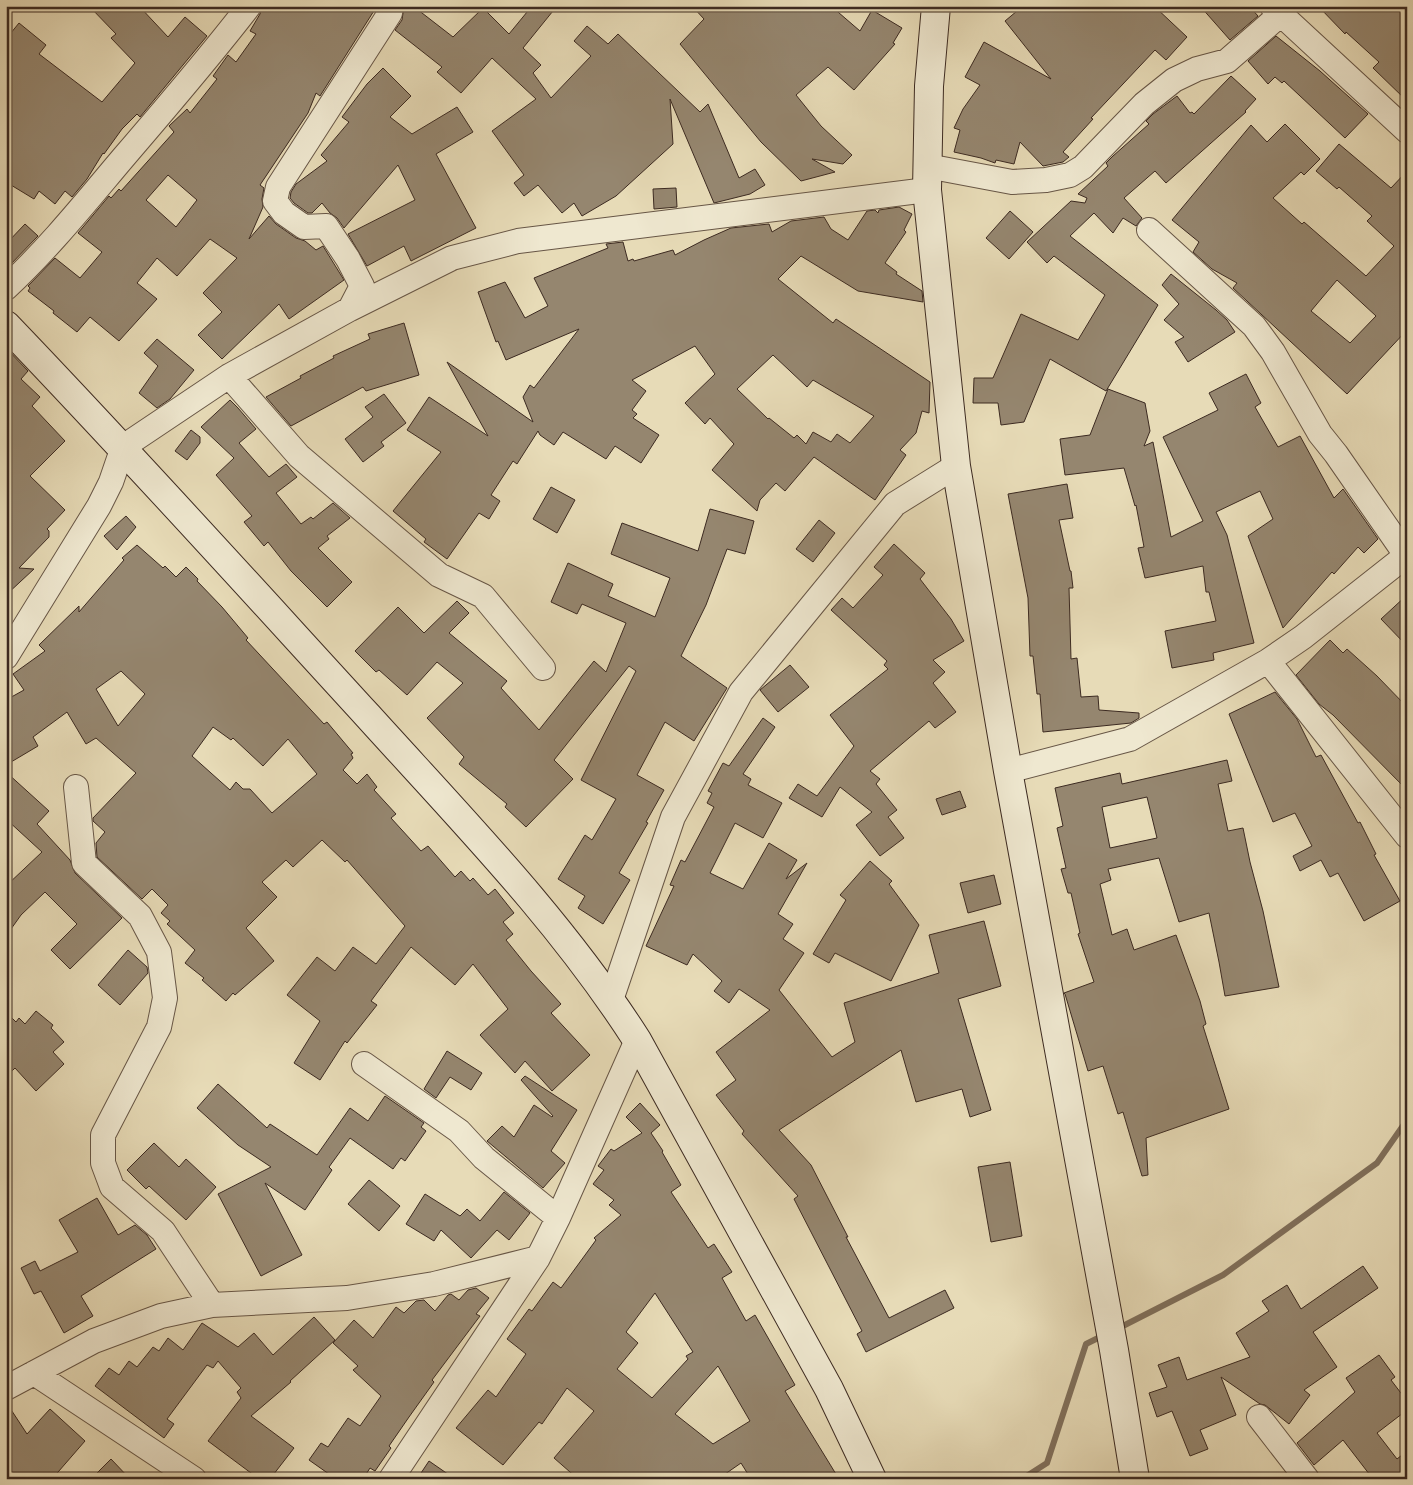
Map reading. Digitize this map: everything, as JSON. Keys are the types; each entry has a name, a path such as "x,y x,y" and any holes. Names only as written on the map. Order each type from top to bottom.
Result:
{"main road":[{"path":"936,6 929,86 927,178 956,466 1008,771 1114,1350 1135,1479"},
{"path":"6,325 123,447 521,884 611,1000 636,1040 829,1389 872,1479"}],"street":[{"path":"6,288 31,264 79,210 218,46 249,6"},
{"path":"350,309 362,286 348,259 326,226 304,227 284,213 275,201 278,186 390,13 391,6"},
{"path":"6,657 99,506 111,482 123,447 229,376 350,309 452,258 518,241 927,178 1012,182 1046,180 1070,175 1083,167 1133,115 1174,80 1197,69 1227,61 1276,10 1407,131"},
{"path":"1008,771 1130,739 1268,661 1303,637 1407,555 1320,434 1278,359 1254,326 1149,230"},
{"path":"229,376 299,456 439,575 483,596 543,668"},
{"path":"611,1000 673,817 741,692 895,504 956,466"},
{"path":"1268,661 1407,836"},
{"path":"76,787 84,863 140,916 159,952 164,998 159,1027 103,1135 103,1163 112,1187 163,1231 212,1306"},
{"path":"391,1479 538,1258 558,1218 636,1040"},
{"path":"364,1064 459,1131 484,1158 558,1218"},
{"path":"6,1388 94,1341 161,1316 212,1306 347,1298 434,1284 538,1258"},
{"path":"34,1373 194,1479"},
{"path":"1259,1417 1307,1479"}],"building":[{"path":"89,6 139,6 168,37 185,17 207,36 140,117 137,114 122,129 72,197 65,191 55,204 39,191 34,199 6,182 6,39 19,23 46,45 39,54 102,102 135,63 111,38 116,34"},
{"path":"262,6 377,6 320,96 316,93 308,113 260,185 264,188 263,207 249,239 269,216 276,224 296,238 305,241 316,250 323,246 344,280 289,319 279,304 222,359 198,335 222,312 203,293 237,258 210,239 177,276 157,258 137,283 157,299 119,341 90,317 77,332 28,291 30,288 28,286 55,258 80,278 102,252 78,233 109,196 111,198 119,189 121,191 174,132 169,126 187,109 190,113 217,79 213,76 228,55 236,62 256,34 250,31 260,14","holes":["168,175 197,200 176,227 146,200"]},
{"path":"404,6 413,6 453,37 483,8 509,34 532,6 557,6 523,48 541,65 533,73 551,98 591,56 574,41 587,26 608,44 618,34 700,112 708,104 739,178 755,169 765,185 750,194 714,203 670,99 673,144 616,196 582,216 574,203 562,213 538,185 524,196 514,183 524,175 492,131 536,99 492,58 461,93 437,72 442,67 395,30 402,20"},
{"path":"692,6 831,6 860,31 872,10 902,28 893,43 895,44 854,90 828,67 796,95 821,126 852,155 843,164 812,159 835,172 801,181 761,142 680,44 704,19"},
{"path":"1023,6 1154,6 1187,37 1166,60 1155,50 1091,118 1093,119 1063,152 1069,157 1063,162 1043,166 1020,142 1014,164 996,160 995,163 954,152 960,130 954,128 963,109 980,85 965,77 984,42 1051,79 1005,21"},
{"path":"1200,6 1249,6 1258,16 1230,40"},
{"path":"1318,6 1407,6 1407,101 1373,68 1379,62 1346,32 1345,34"},
{"path":"1276,36 1320,71 1368,114 1345,138 1284,81 1282,83 1275,77 1268,84 1248,61"},
{"path":"383,68 411,96 390,117 412,134 457,107 473,132 436,154 476,228 411,261 404,246 367,266 348,234 415,200 398,165 344,228 322,203 312,213 308,213 290,198 296,184 327,161 321,155 349,122 342,117 367,84"},
{"path":"1231,76 1256,99 1246,112 1166,183 1155,171 1124,198 1142,218 1136,226 1123,218 1113,233 1094,213 1070,236 1158,305 1106,391 1050,359 1024,422 1001,425 998,403 973,403 974,378 993,378 1021,314 1078,340 1105,295 1054,256 1047,263 1027,242 1071,201 1085,203 1087,198 1078,194 1108,166 1106,163 1113,156 1149,124 1146,121 1153,114 1177,96 1190,113 1194,114"},
{"path":"1285,124 1320,159 1304,175 1301,172 1273,198 1302,224 1304,222 1366,276 1394,246 1367,221 1372,216 1339,187 1337,189 1316,171 1339,144 1391,188 1407,171 1407,330 1347,394 1233,288 1237,283 1212,269 1193,252 1199,242 1172,220 1251,125 1267,142","holes":["1337,280 1376,316 1350,343 1311,311"]},
{"path":"676,188 677,207 654,209 653,189"},
{"path":"899,207 912,214 904,230 906,232 885,263 897,272 896,274 922,291 923,302 858,291 801,256 778,279 833,323 836,319 930,382 929,413 922,411 916,433 900,450 906,455 875,500 814,457 785,491 776,483 760,500 757,511 712,470 734,444 710,418 705,424 685,403 715,374 695,346 632,380 646,391 632,410 637,414 633,418 659,435 641,463 615,446 606,459 563,432 554,445 540,435 538,431 517,464 513,461 491,495 500,501 489,519 479,513 447,559 424,542 426,539 393,511 441,452 407,430 429,397 488,436 447,362 533,422 523,397 530,385 534,388 579,329 506,360 498,341 496,342 478,292 505,282 525,318 548,306 534,278 608,248 606,244 623,242 628,261 633,259 634,261 673,250 675,255 731,228 769,224 772,232 791,221 824,217 831,229 848,240 867,211 875,210 878,213 879,210","holes":["773,355 807,387 813,380 874,416 850,443 837,434 831,442 813,432 806,444 797,435 794,438 768,419 737,389"]},
{"path":"1010,211 1033,232 1009,259 986,238"},
{"path":"25,224 38,236 8,267 6,266 6,244"},
{"path":"1171,274 1216,310 1227,320 1235,332 1188,362 1175,342 1184,337 1164,320 1179,304 1162,285"},
{"path":"404,323 419,375 366,391 363,387 291,426 266,397 334,358 333,356 370,339 368,334"},
{"path":"157,339 194,370 170,399 157,408 139,393 158,366 144,353"},
{"path":"6,348 28,371 21,379 40,397 32,406 65,441 30,476 65,510 47,529 49,537 19,568 34,569 6,595"},
{"path":"1246,374 1261,403 1255,407 1278,447 1300,436 1334,498 1343,489 1378,539 1364,553 1358,547 1334,574 1332,572 1283,628 1248,536 1273,519 1260,491 1216,512 1227,535 1254,643 1213,653 1214,660 1172,668 1165,631 1216,621 1209,592 1206,592 1203,566 1145,578 1138,548 1144,547 1136,505 1124,468 1065,475 1060,439 1090,435 1108,389 1145,403 1150,431 1144,446 1153,442 1171,537 1203,521 1163,437 1218,410 1209,393"},
{"path":"384,394 406,423 381,442 384,446 363,462 345,439 373,417 365,407"},
{"path":"230,400 256,429 239,443 269,477 286,464 297,477 276,493 301,524 311,517 313,519 333,503 350,518 327,536 329,539 318,548 352,582 327,607 291,571 268,542 264,546 244,522 252,516 216,475 234,458 201,427"},
{"path":"191,430 200,437 200,443 187,460 175,451"},
{"path":"1067,484 1073,518 1059,520 1071,571 1073,588 1069,588 1071,659 1077,658 1081,697 1098,696 1099,710 1139,713 1139,718 1131,723 1043,732 1040,694 1037,694 1033,656 1030,656 1028,598 1008,494"},
{"path":"551,487 575,500 557,533 533,519"},
{"path":"710,509 754,521 745,554 727,549 706,605 681,656 727,688 694,741 665,722 637,775 664,790 646,822 648,823 619,873 630,880 603,924 578,908 585,896 558,879 585,835 592,840 616,799 581,780 636,671 629,666 554,760 573,779 526,827 505,807 507,804 459,764 464,757 427,718 463,683 437,662 407,695 379,670 376,672 355,651 398,607 424,633 457,601 469,613 449,633 507,681 501,688 539,730 594,661 606,672 626,623 582,604 577,614 551,602 568,563 613,584 608,596 655,617 670,578 611,554 622,523 698,551"},
{"path":"126,516 136,527 117,550 104,536"},
{"path":"819,520 835,533 813,562 796,549"},
{"path":"894,544 925,573 920,579 951,619 964,641 933,660 945,672 933,683 956,712 935,728 929,721 870,771 880,779 876,784 897,810 888,817 904,838 880,856 856,825 872,812 840,787 822,817 789,798 798,784 817,796 854,746 830,715 888,669 884,665 887,661 831,610 842,598 853,608 883,575 874,567"},
{"path":"137,545 163,568 165,566 176,577 186,567 248,638 246,640 324,724 327,722 353,753 351,754 353,758 343,770 357,784 367,774 377,787 374,790 396,814 391,818 421,851 428,846 455,877 461,871 470,881 473,878 488,895 495,889 514,913 503,922 513,934 506,940 561,1004 551,1013 590,1055 552,1091 525,1061 515,1073 480,1035 508,1009 473,964 455,985 411,947 371,1001 377,1005 347,1043 345,1041 320,1080 294,1063 320,1021 287,995 317,957 335,971 353,947 376,964 405,926 347,860 345,862 322,840 293,867 286,860 262,882 277,897 246,928 274,961 235,995 233,993 226,1001 202,980 204,978 185,963 195,950 167,924 170,921 161,913 168,905 152,889 142,899 97,857 96,843 105,832 93,821 93,818 136,773 96,738 86,744 67,712 33,737 38,746 6,765 6,700 24,690 13,674 45,651 39,645 79,606 79,612 124,560 122,558","holes":["121,671 145,694 118,726 96,689","213,727 231,740 233,738 263,766 288,739 317,774 272,813 250,789 243,789 236,782 230,790 192,756"]},
{"path":"1407,595 1407,646 1381,619"},
{"path":"1330,640 1343,653 1347,649 1407,707 1407,790 1333,715 1319,704 1296,675"},
{"path":"790,665 809,687 778,712 760,690"},
{"path":"1275,692 1297,719 1316,757 1321,755 1358,823 1360,822 1376,854 1374,855 1400,901 1364,921 1338,873 1330,877 1321,860 1300,871 1293,856 1312,846 1295,813 1273,822 1229,714"},
{"path":"763,718 775,727 743,774 751,779 748,785 782,803 763,838 735,823 710,873 743,889 769,843 797,860 786,879 807,863 778,914 793,924 783,939 804,953 779,990 832,1057 855,1042 844,1003 939,973 929,935 984,921 1001,986 958,999 991,1110 970,1117 962,1089 916,1102 901,1050 779,1130 811,1165 848,1237 846,1237 889,1318 945,1290 954,1308 866,1352 857,1334 862,1331 794,1199 798,1196 742,1134 744,1131 716,1095 736,1080 716,1052 770,1010 739,989 729,1003 714,991 722,981 693,954 687,965 646,946 674,886 670,885 681,860 685,862 714,807 707,803 712,793 708,791 723,763 729,766"},
{"path":"1227,760 1232,781 1218,784 1228,831 1243,828 1279,987 1225,996 1209,913 1179,922 1159,858 1108,869 1111,880 1100,884 1112,935 1127,929 1134,950 1176,935 1200,1001 1206,1024 1203,1026 1229,1109 1146,1138 1148,1175 1142,1176 1123,1112 1118,1114 1103,1066 1088,1071 1064,993 1094,982 1078,934 1080,933 1071,893 1068,893 1061,869 1066,868 1057,828 1063,826 1055,788 1120,773 1122,784","holes":["1147,797 1157,838 1110,848 1102,807"]},
{"path":"6,772 49,811 37,824 70,860 75,873 122,918 70,969 51,950 77,924 45,892 21,915 6,936 6,886 42,852 6,819"},
{"path":"960,791 966,807 942,815 936,799"},
{"path":"870,861 892,881 889,884 919,925 891,981 835,953 829,963 813,954 846,900 840,895"},
{"path":"994,875 1001,904 968,913 960,883"},
{"path":"128,950 147,967 148,973 120,1005 98,985"},
{"path":"36,1011 53,1025 51,1028 64,1042 53,1052 64,1064 36,1091 15,1068 6,1077 6,1012 16,1022 19,1018 25,1024"},
{"path":"447,1051 482,1073 471,1090 450,1077 436,1098 424,1089"},
{"path":"525,1076 577,1110 551,1151 565,1163 543,1188 487,1141 502,1126 514,1137 534,1105 553,1116 521,1080"},
{"path":"218,1084 267,1128 270,1124 317,1155 350,1108 368,1121 385,1096 424,1123 421,1127 426,1131 405,1161 401,1158 393,1169 350,1138 329,1167 332,1170 305,1210 265,1183 302,1255 261,1276 218,1194 271,1167 238,1145 197,1108"},
{"path":"640,1103 660,1125 651,1133 681,1185 671,1192 708,1248 714,1244 732,1272 722,1278 746,1321 755,1315 795,1385 785,1391 839,1479 751,1479 741,1463 718,1479 578,1479 554,1458 594,1411 567,1388 542,1424 539,1422 503,1465 456,1428 488,1390 496,1397 526,1354 507,1339 529,1309 532,1311 553,1282 561,1288 596,1240 594,1238 621,1215 609,1205 614,1200 593,1184 604,1170 598,1166 611,1149 614,1151 642,1133 626,1117","holes":["655,1293 693,1352 686,1356 688,1359 652,1398 617,1369 638,1343 626,1332","718,1366 750,1421 713,1444 675,1414"]},
{"path":"154,1143 179,1167 186,1159 216,1187 186,1220 149,1186 146,1189 127,1170"},
{"path":"1010,1162 1022,1236 991,1242 978,1167"},
{"path":"369,1180 400,1206 379,1231 348,1204"},
{"path":"504,1192 530,1213 509,1240 497,1230 471,1258 441,1230 434,1241 406,1224 425,1194 460,1216 467,1209 480,1221"},
{"path":"97,1198 118,1235 135,1225 147,1235 156,1249 81,1296 93,1316 64,1333 41,1291 34,1294 21,1268 35,1261 40,1271 78,1252 59,1220"},
{"path":"1363,1266 1378,1288 1313,1332 1337,1367 1304,1390 1310,1395 1289,1424 1265,1405 1260,1404 1221,1377 1236,1415 1200,1430 1208,1449 1190,1456 1172,1411 1157,1417 1149,1393 1167,1387 1158,1365 1179,1357 1187,1380 1250,1357 1236,1333 1269,1311 1262,1301 1287,1285 1301,1309"},
{"path":"476,1288 489,1298 476,1314 480,1316 432,1380 434,1382 389,1446 391,1448 375,1471 370,1468 363,1479 336,1479 309,1460 321,1443 328,1447 348,1418 360,1426 381,1396 353,1370 358,1366 333,1343 354,1320 373,1338 396,1307 404,1313 416,1301 424,1300 435,1311 448,1295 451,1294 459,1300 468,1290"},
{"path":"314,1317 335,1340 291,1382 251,1416 294,1448 270,1479 259,1479 208,1441 241,1398 237,1392 241,1388 218,1361 213,1368 207,1365 167,1419 174,1424 164,1438 95,1386 109,1368 119,1375 129,1361 137,1367 153,1347 159,1351 168,1338 183,1350 202,1323 238,1347 254,1333 273,1355"},
{"path":"1379,1355 1395,1377 1391,1380 1407,1401 1407,1410 1377,1433 1397,1459 1407,1451 1407,1479 1373,1479 1343,1440 1314,1465 1297,1443 1355,1392 1346,1378"},
{"path":"6,1402 27,1434 50,1409 85,1441 52,1479 13,1479 6,1468"},
{"path":"111,1459 130,1479 91,1479"},
{"path":"429,1461 455,1479 417,1479"}],"waterway":[{"path":"1117,1329 1223,1275 1377,1163 1407,1120"},
{"path":"1022,1479 1047,1463 1086,1344 1104,1335"}]}
